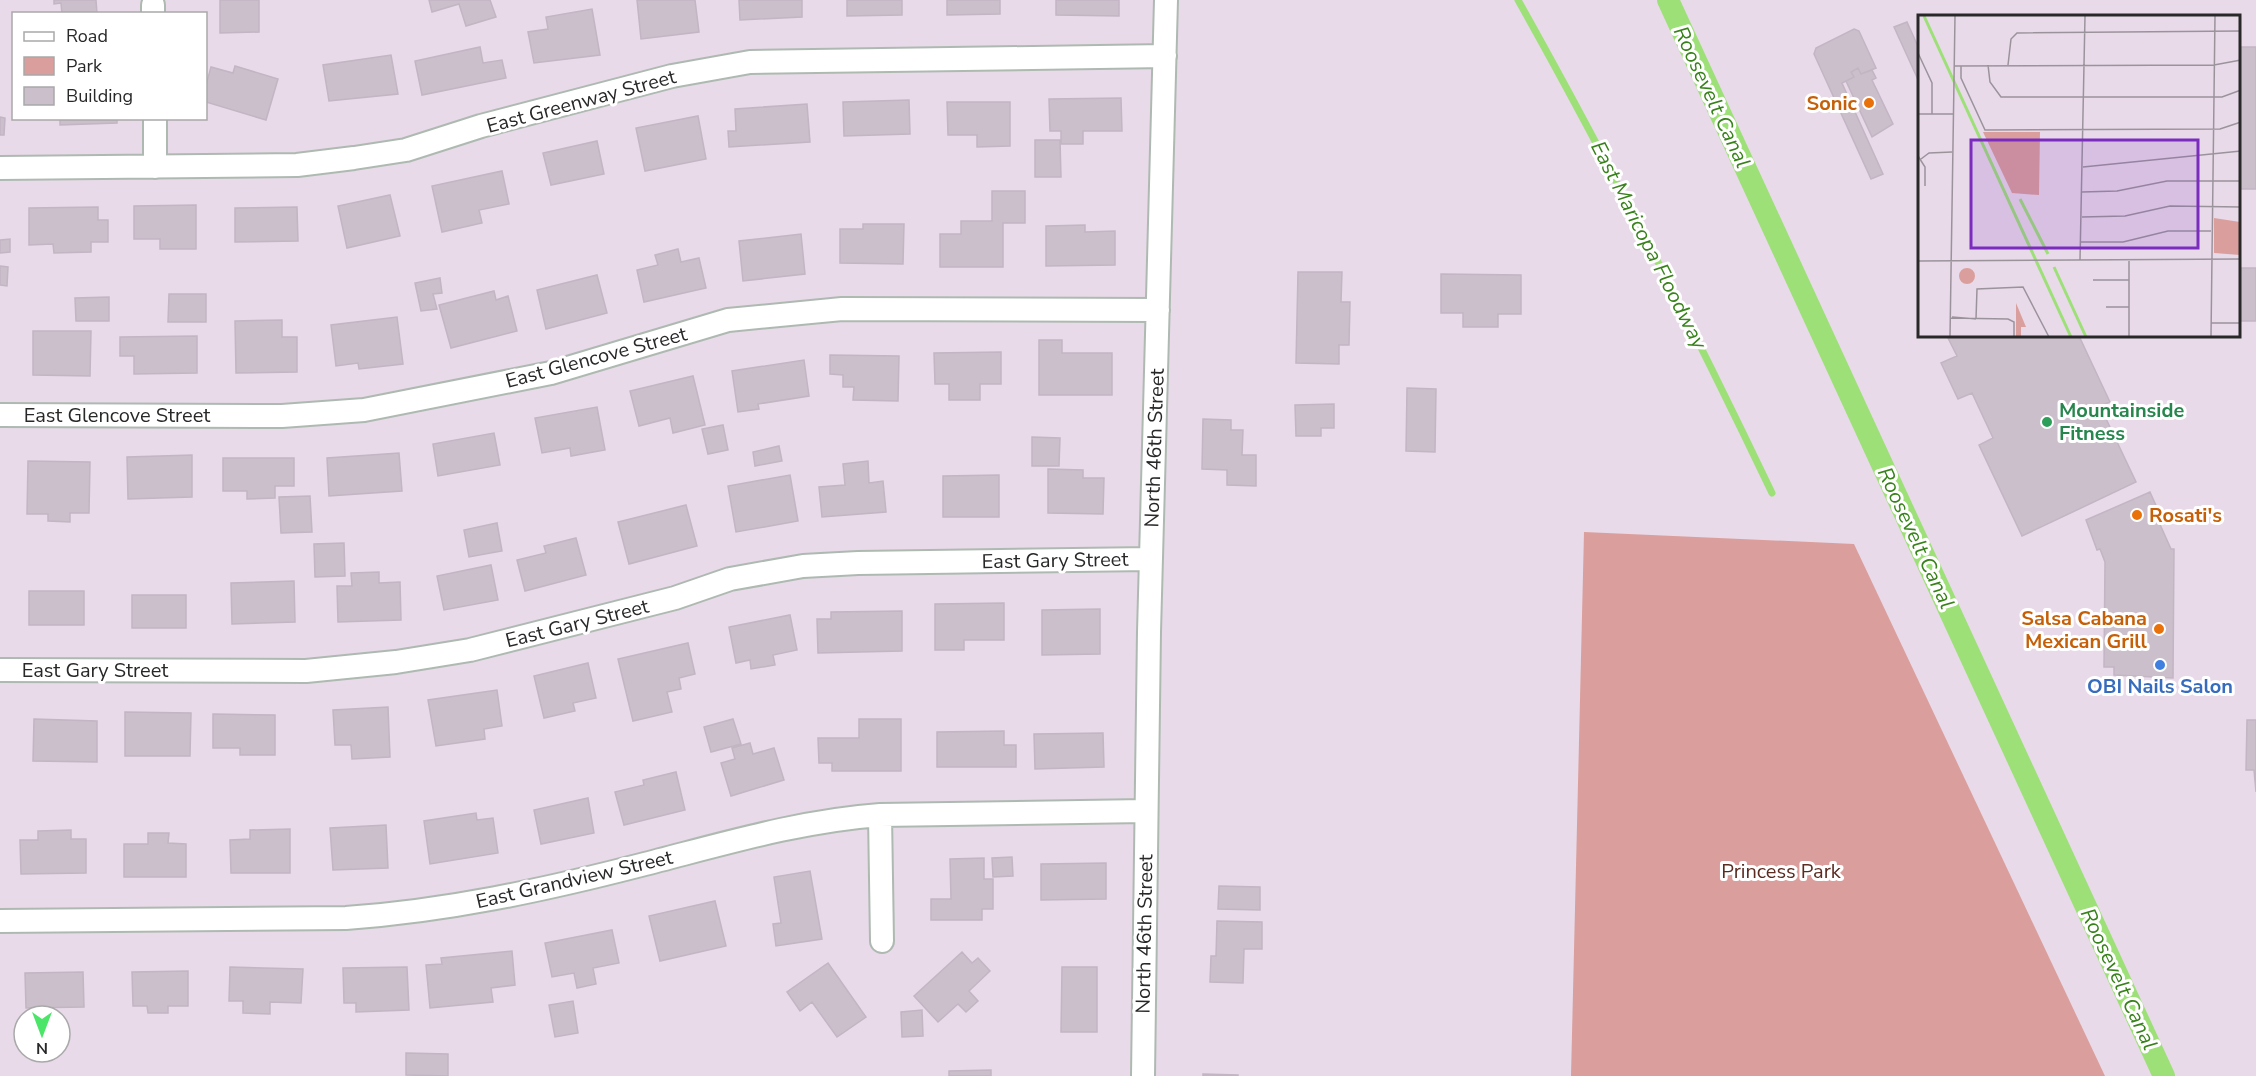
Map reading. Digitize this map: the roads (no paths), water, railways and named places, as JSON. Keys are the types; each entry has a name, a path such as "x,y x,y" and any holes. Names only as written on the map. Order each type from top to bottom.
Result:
{"street":[{"name":"North 46th Street","path":"1143,1076 1150,559 1166,0"},
{"name":"East Greenway Street","path":"0,168 297,165 406,150 481,126 672,76 750,62 1165,56"},
{"path":"154,120 155,167"},
{"name":"East Glencove Street","path":"0,415 282,416 364,410 552,373 728,320 842,309 1158,310"},
{"name":"East Gary Street","path":"0,670 306,671 396,662 470,650 675,598 730,579 803,566 858,563 1150,559"},
{"name":"East Grandview Street","path":"0,921 346,918 402,914 482,901 604,874 789,827 839,818 880,814 1145,811"},
{"path":"880,814 882,941"}],"waterway":[{"name":"East Maricopa Floodway","path":"1518,0 1649,245 1772,493"},
{"name":"Roosevelt Canal","path":"1668,0 2164,1076"}],"place":[{"name":"Sonic","path":"1869,103"},
{"name":"Mountainside Fitness","path":"2047,422"},
{"name":"Rosati's","path":"2137,515"},
{"name":"Salsa Cabana Mexican Grill","path":"2159,629"},
{"name":"OBI Nails Salon","path":"2160,665"}],"park label":[{"name":"Princess Park","path":"1781,871"}]}
